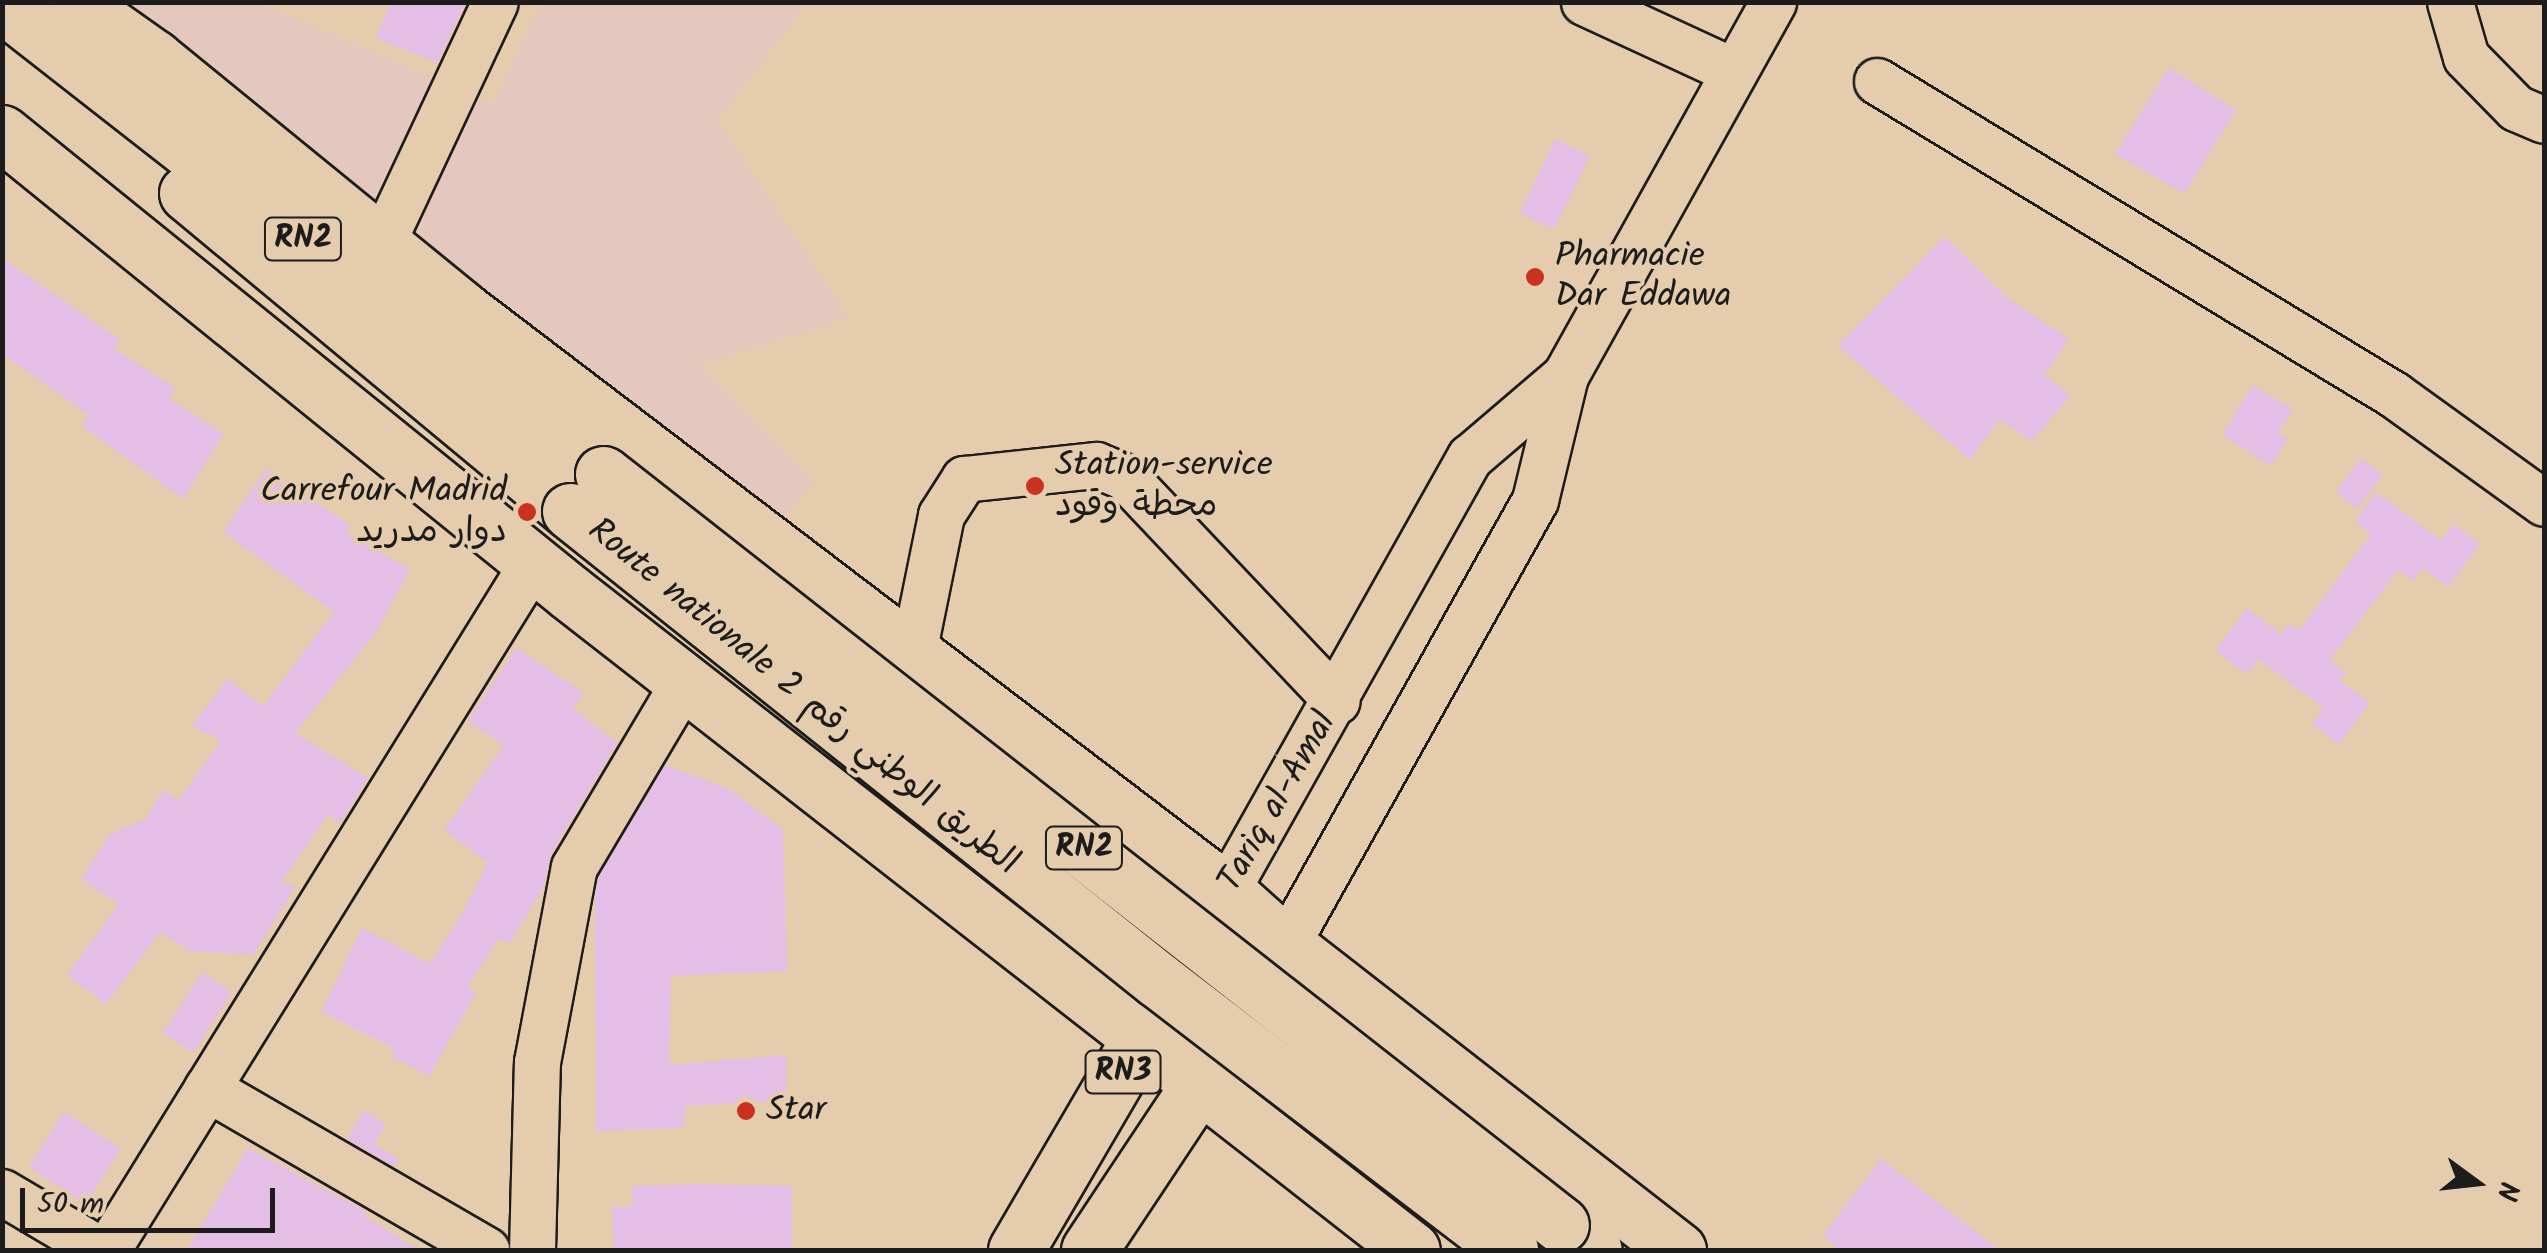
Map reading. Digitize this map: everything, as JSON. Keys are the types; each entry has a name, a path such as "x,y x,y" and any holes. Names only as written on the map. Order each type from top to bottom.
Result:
{"highway":[{"path":"75,2 154,58 381,245 1226,891 1286,945 1678,1250"},
{"name":"RN2","path":"2,4 587,493"},
{"name":"RN2","path":"2,51 150,161 386,364 587,493"},
{"path":"2,133 684,682 1412,1250"},
{"name":"Route nationale الطريق الوطني رقم 2","path":"587,493 1578,1238"},
{"name":"Route nationale الطريق الوطني رقم 2","path":"587,493 1510,1250"},
{"name":"Tariq al-Amal","path":"1016,1250 1142,1041 1226,891"},
{"name":"Tariq al-Amal","path":"1089,1250 1200,1086 1286,945"}],"street":[{"path":"381,245 495,2"},
{"path":"1584,2 1733,70"},
{"name":"Tariq al-Amal","path":"1286,945 1535,500 1565,376 1773,2"},
{"path":"2450,2 2466,57 2516,108 2544,120"},
{"path":"1877,80 2393,394 2544,504"},
{"name":"Tariq al-Amal","path":"1226,891 1337,700 1470,456 1565,376"},
{"path":"913,653 941,515 964,480 1096,466 1125,477 1337,700"},
{"path":"2,1192 104,1250 533,562"},
{"path":"532,1250 536,1062 570,882 594,828 684,682"},
{"path":"207,1088 486,1250"}],"shaded area":[{"path":"51,3 260,3 493,104 540,3 807,3 717,121 849,318 700,365 815,482 735,570"}],"building":[{"path":"391,2 466,2 437,63 376,38"},
{"path":"2169,68 2236,110 2184,194 2115,154"},
{"path":"1555,139 1590,156 1554,229 1520,213"},
{"path":"1945,236 2006,297 2069,339 2044,375 2071,395 2032,441 1999,420 1970,460 1838,346"},
{"path":"2,258 120,340 114,349 176,388 169,399 224,434 183,499 82,426 89,415 2,354"},
{"path":"2253,385 2293,410 2278,433 2288,439 2271,466 2222,435"},
{"path":"2361,458 2383,475 2357,509 2336,492"},
{"path":"267,468 351,526 346,534 410,569 375,634 295,733 368,778 340,823 328,815 281,882 296,886 253,955 189,951 160,932 106,1004 67,975 119,904 81,879 109,835 146,819 163,790 179,800 221,740 192,726 227,679 263,706 334,612 223,532"},
{"path":"2376,492 2441,540 2453,524 2480,544 2448,587 2422,568 2413,581 2398,570 2330,660 2346,673 2340,681 2370,703 2339,744 2312,724 2324,708 2258,659 2247,674 2215,651 2247,608 2281,634 2289,624 2299,631 2371,534 2355,522"},
{"path":"516,648 584,693 573,709 617,743 551,854 543,889 509,944 499,938 467,988 476,993 429,1076 391,1056 395,1049 321,1012 362,928 430,964 461,916 488,863 444,830 504,745 468,721"},
{"path":"665,765 729,789 783,830 787,971 671,976 669,1065 786,1055 786,1101 685,1106 684,1128 596,1131 595,898 599,876"},
{"path":"202,972 232,992 193,1053 163,1033"},
{"path":"364,1110 386,1124 374,1144 399,1159 394,1166 347,1139"},
{"path":"64,1112 121,1149 85,1204 29,1167"},
{"path":"248,1148 366,1211 364,1216 420,1250 187,1250"},
{"path":"1881,1159 2000,1250 1840,1250 1822,1236"},
{"path":"632,1186 792,1186 792,1250 614,1250 612,1207 632,1207"}],"place":[{"name":"Pharmacie Dar Eddawa","path":"1535,277"},
{"name":"Station-service محطة وقود","path":"1035,486"},
{"name":"Carrefour Madrid دوار مدريد","path":"527,512"},
{"name":"Star","path":"746,1111"}]}
